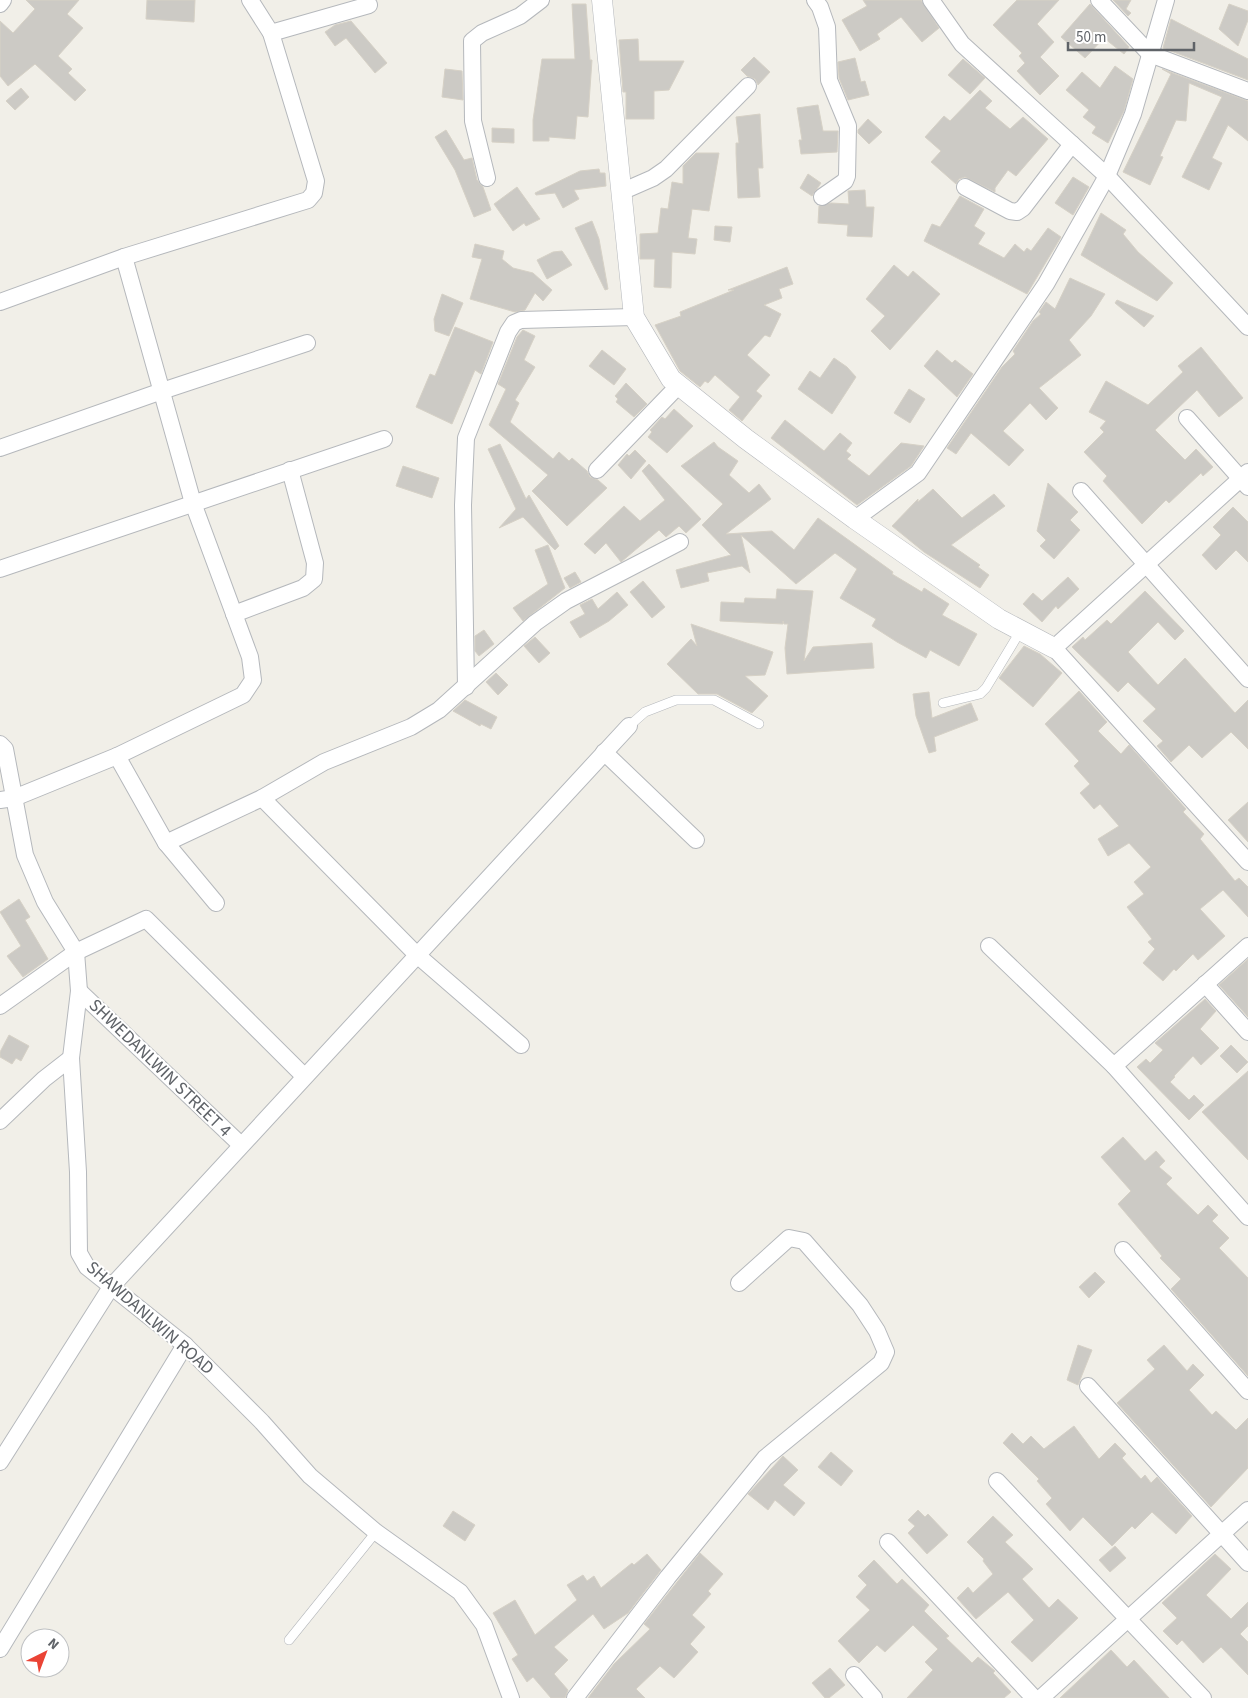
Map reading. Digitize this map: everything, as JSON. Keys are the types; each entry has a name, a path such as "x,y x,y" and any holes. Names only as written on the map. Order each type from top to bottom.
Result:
{"street":[{"path":"0,4 3,0"},
{"path":"0,302 124,257 308,200 314,192 316,181 271,33 250,0"},
{"path":"487,178 473,121 472,42 482,33 520,16 540,0"},
{"path":"602,0 634,317 671,378 746,440 855,519 999,619 1054,648 1248,862"},
{"path":"930,0 962,44 1107,176 1248,327"},
{"path":"1099,0 1150,54 1248,90"},
{"path":"855,519 918,473 1046,284 1107,176 1133,114 1166,0"},
{"path":"822,2 826,27 829,80 848,126 847,176 845,181 822,197"},
{"path":"271,33 369,5"},
{"path":"621,192 653,178 666,168 748,86"},
{"path":"965,187 1010,211 1017,212 1023,208 1072,144"},
{"path":"7,799 117,756 243,695 253,680 250,657 193,503 124,257"},
{"path":"466,687 463,505 466,438 508,332 514,324 521,320 634,317"},
{"path":"0,448 162,391 307,343"},
{"path":"597,470 679,385"},
{"path":"1054,648 1245,479 1187,418"},
{"path":"0,569 384,439"},
{"path":"234,614 304,588 314,579 315,563 290,470"},
{"path":"1081,491 1248,679"},
{"path":"166,843 262,798 324,762 411,728 439,710 535,623 566,601 680,542"},
{"path":"0,1462 111,1287 629,726"},
{"name":"SHAWDANLWIN ROAD","path":"0,744 5,749 7,799 25,855 44,902 76,952 79,991 71,1058 78,1172 79,1253 87,1268 185,1345 262,1422 310,1476 376,1532 460,1592 484,1625 511,1698"},
{"path":"604,752 696,840"},
{"path":"117,756 166,843 216,903"},
{"path":"262,798 417,956 521,1045"},
{"path":"0,1006 76,952 146,919 304,1076"},
{"path":"989,946 1114,1066 1248,1217"},
{"path":"1114,1066 1248,946"},
{"path":"1204,984 1248,1032"},
{"name":"SHWEDANLWIN STREET 4","path":"79,991 241,1145"},
{"path":"0,1121 44,1079 71,1058"},
{"path":"574,1698 668,1577 765,1458 880,1363 886,1352 877,1331 860,1306 804,1242 789,1238 739,1283"},
{"path":"1123,1250 1248,1391"},
{"path":"0,1649 185,1345"},
{"path":"1088,1386 1248,1562"},
{"path":"997,1481 1129,1617 1203,1698"},
{"path":"1041,1698 1248,1510"},
{"path":"888,1542 1034,1698"},
{"path":"854,1675 874,1698"}],"lane":[{"path":"943,703 980,694 986,688 1021,630"},
{"path":"629,726 646,712 676,700 714,700 759,724"},
{"path":"289,1640 376,1532"}],"building":[{"path":"26,0 79,0 67,14 83,28 58,56 72,69 68,73 86,90 75,101 35,64 8,86 0,76 0,21 13,33 35,9"},
{"path":"147,0 195,0 194,22 146,19"},
{"path":"863,0 921,0 939,28 922,42 901,17 877,34 880,39 860,51 842,20 867,6"},
{"path":"1017,0 1059,0 1037,24 1054,42 1040,57 1059,76 1040,95 1017,71 1025,63 1019,56 1022,53 993,25"},
{"path":"1113,0 1131,0 1126,9 1131,13 1128,16"},
{"path":"572,4 586,4 590,60 592,60 588,117 577,116 575,139 549,137 549,141 533,141 533,120 542,59 575,59"},
{"path":"1090,4 1129,47 1124,54 1104,38 1085,58 1061,37"},
{"path":"1229,4 1248,11 1248,20 1238,46 1219,29"},
{"path":"1171,19 1248,59 1248,80 1163,48"},
{"path":"351,21 387,63 375,73 346,38 335,46 325,32 335,25"},
{"path":"638,39 639,61 684,61 669,90 654,91 654,119 626,119 626,92 623,92 619,40"},
{"path":"754,57 770,72 758,85 755,79 747,76 741,70"},
{"path":"855,58 861,82 865,81 869,95 848,100 839,78 838,62"},
{"path":"963,59 985,78 970,94 948,75"},
{"path":"1115,66 1133,79 1124,111 1108,143 1092,133 1096,127 1083,117 1089,110 1066,90 1082,72 1100,88"},
{"path":"445,69 462,71 463,100 442,97"},
{"path":"1162,69 1248,101 1248,141 1228,125 1212,158 1222,163 1209,190 1182,177 1222,97 1189,83 1186,121 1176,120 1160,156 1163,157 1150,185 1123,172 1171,74"},
{"path":"21,88 29,97 15,110 6,101"},
{"path":"980,90 992,101 985,108 1010,129 1023,117 1048,139 1016,176 1008,170 995,188 995,192 965,177 959,179 956,184 931,162 941,151 925,137 944,116 950,121"},
{"path":"818,105 823,131 838,131 837,152 801,154 799,140 802,140 797,108"},
{"path":"760,114 763,168 758,168 760,197 738,198 736,143 739,143 736,117"},
{"path":"868,119 882,132 869,144 858,133 858,130"},
{"path":"492,128 514,129 514,143 492,142"},
{"path":"446,130 464,160 472,158 477,180 483,187 491,210 474,217 455,170 435,137"},
{"path":"696,153 719,153 709,211 692,209 688,238 697,239 695,254 672,252 671,288 654,287 655,259 640,259 640,234 658,233 661,208 668,209 672,182 683,184 683,166"},
{"path":"599,169 600,173 605,173 606,186 574,190 579,199 563,208 555,193 536,195 535,193 580,171"},
{"path":"808,174 821,183 812,196 800,188"},
{"path":"1073,177 1089,187 1073,215 1055,203"},
{"path":"517,187 540,219 526,226 524,223 513,231 494,204"},
{"path":"865,190 866,207 874,207 872,237 847,236 848,225 818,223 819,206 831,203 849,204 848,191"},
{"path":"960,196 984,209 974,226 985,233 978,244 1004,258 1015,244 1024,252 1027,248 1031,251 1048,228 1061,237 1027,294 924,241 932,224 940,227"},
{"path":"1101,213 1126,230 1123,234 1138,252 1173,283 1157,301 1081,255"},
{"path":"592,221 599,239 608,289 605,290 575,228"},
{"path":"715,226 732,227 730,242 714,240"},
{"path":"475,244 504,251 502,259 513,268 533,273 552,290 543,301 535,293 525,310 515,312 470,299 482,259 472,257"},
{"path":"562,251 572,265 547,279 537,260 553,252"},
{"path":"894,265 908,277 913,271 940,294 890,350 871,331 885,316 866,299"},
{"path":"787,267 793,284 779,289 782,298 764,305 781,314 770,337 765,335 747,355 770,375 756,391 762,396 742,421 729,410 740,397 715,375 708,383 705,381 700,387 680,371 655,325 681,316 680,312 734,290 728,290"},
{"path":"1070,278 1105,294 1091,316 1069,340 1081,355 1039,388 1058,408 1046,420 1030,403 1003,431 1024,450 1009,466 971,433 956,454 947,448 1002,367 1015,354 1013,351 1033,321 1041,314 1039,312 1046,302 1055,309"},
{"path":"442,294 463,303 449,336 435,331 434,319"},
{"path":"1117,300 1154,316 1144,327 1115,303"},
{"path":"455,327 493,342 481,374 475,370 452,424 416,407 430,374 435,376"},
{"path":"523,330 535,336 524,360 535,367 515,400 519,403 510,422 553,459 559,452 569,461 572,458 587,471 590,477 598,480 607,488 567,526 532,491 548,475 489,425 506,389 498,384 517,337"},
{"path":"1201,347 1243,398 1219,417 1197,390 1155,430 1185,460 1196,449 1213,467 1203,476 1201,473 1169,503 1166,500 1142,524 1103,481 1107,476 1084,452 1104,432 1100,428 1106,421 1089,412 1106,381 1148,405 1183,372 1178,366"},
{"path":"602,350 626,369 614,385 589,366"},
{"path":"937,350 952,363 955,360 973,374 957,397 924,366"},
{"path":"834,358 847,367 856,377 832,414 798,389 810,371 820,378"},
{"path":"626,383 647,404 634,417 616,402 618,399 615,396"},
{"path":"909,389 925,399 910,423 894,413"},
{"path":"674,409 693,426 667,453 648,437 652,432 650,430 662,417 665,419"},
{"path":"785,420 824,451 840,433 852,443 846,451 851,455 847,459 869,476 901,443 924,446 911,466 857,505 771,438"},
{"path":"714,442 738,461 729,475 749,493 759,484 771,499 726,534 772,531 794,550 818,518 893,572 892,574 922,592 924,588 949,604 942,615 977,634 959,666 930,650 926,658 897,642 872,626 876,619 840,598 857,569 835,553 796,584 741,535 750,573 742,566 707,573 709,581 681,588 676,570 731,555 702,525 723,504 681,466"},
{"path":"500,444 526,499 529,495 559,546 555,550 523,517 499,528 516,509 488,449"},
{"path":"635,450 646,461 631,479 618,465 627,454 629,456"},
{"path":"649,464 701,519 686,533 679,526 666,537 659,530 621,562 606,543 595,554 584,544 624,506 640,521 665,500 642,471"},
{"path":"403,466 439,478 432,498 396,486"},
{"path":"1048,483 1078,512 1070,520 1080,530 1054,559 1040,546 1046,540 1037,531"},
{"path":"933,489 962,518 994,494 1005,506 951,545 980,565 978,567 989,575 980,588 924,552 892,526 918,499 918,502"},
{"path":"1233,507 1248,522 1248,562 1236,550 1216,570 1202,555 1221,535 1213,527"},
{"path":"548,545 565,588 523,621 513,608 548,584 535,550"},
{"path":"575,572 581,582 570,588 564,578"},
{"path":"1068,577 1079,589 1058,609 1056,606 1042,622 1023,604 1033,593 1042,601"},
{"path":"643,581 665,607 652,618 630,592"},
{"path":"777,589 813,591 804,661 813,647 872,643 874,668 787,674 785,648 788,624 784,624 783,621 783,624 720,621 721,602 744,603 745,598 776,599"},
{"path":"1145,591 1184,631 1175,640 1158,622 1128,652 1158,685 1185,658 1235,713 1248,700 1248,749 1231,732 1202,758 1189,745 1171,762 1157,746 1163,741 1143,721 1156,709 1128,682 1118,692 1072,647 1083,637 1085,640 1107,620 1111,624"},
{"path":"617,592 628,605 609,621 580,638 570,622 585,614 580,605 592,599 598,609"},
{"path":"691,624 773,652 765,675 745,676 768,696 752,713 717,694 698,694 667,664 691,639 697,646"},
{"path":"484,630 494,644 479,656 475,651 475,636"},
{"path":"535,637 550,653 539,663 524,646"},
{"path":"1024,646 1040,654 1062,673 1033,707 999,678"},
{"path":"496,673 508,685 498,695 486,682"},
{"path":"1079,691 1107,722 1098,731 1121,754 1129,745 1186,809 1183,812 1204,834 1200,839 1235,881 1239,878 1248,887 1248,917 1223,890 1200,909 1225,936 1198,960 1193,954 1176,971 1174,969 1163,981 1143,963 1155,949 1148,942 1152,939 1127,907 1144,894 1134,882 1151,867 1129,843 1108,856 1098,839 1119,826 1100,804 1094,809 1080,793 1090,784 1074,766 1079,761 1045,724"},
{"path":"929,692 932,718 971,703 978,720 934,737 936,751 929,753 916,716 913,694"},
{"path":"465,700 497,717 491,729 481,724 480,726 453,711"},
{"path":"1248,802 1248,842 1228,820"},
{"path":"19,899 30,917 25,920 48,959 23,977 7,956 21,946 0,912"},
{"path":"1248,959 1248,1017 1219,985"},
{"path":"1205,999 1216,1011 1200,1029 1219,1048 1201,1065 1193,1056 1170,1082 1189,1100 1194,1095 1204,1105 1189,1120 1137,1067 1146,1059 1150,1063 1163,1050 1155,1043"},
{"path":"9,1035 29,1046 21,1061 16,1058 12,1064 0,1057 0,1052"},
{"path":"1231,1045 1248,1062 1237,1073 1220,1056"},
{"path":"1248,1071 1248,1160 1202,1112"},
{"path":"1123,1137 1145,1161 1156,1151 1165,1161 1159,1167 1172,1178 1166,1184 1198,1215 1208,1205 1218,1215 1212,1221 1229,1238 1219,1248 1248,1278 1248,1376 1171,1289 1181,1279 1160,1258 1162,1256 1118,1204 1131,1191 1101,1157"},
{"path":"1095,1272 1105,1282 1089,1298 1079,1287"},
{"path":"1078,1345 1092,1350 1078,1385 1067,1380"},
{"path":"1164,1345 1187,1371 1193,1364 1204,1375 1189,1390 1212,1415 1216,1411 1236,1430 1248,1418 1248,1468 1211,1507 1117,1403 1155,1369 1147,1360"},
{"path":"1074,1426 1099,1459 1115,1443 1126,1454 1122,1458 1141,1479 1145,1475 1151,1483 1157,1477 1192,1516 1176,1534 1152,1512 1135,1529 1132,1526 1112,1546 1083,1517 1070,1531 1046,1504 1052,1498 1037,1481 1039,1479 1003,1443 1012,1433 1023,1444 1031,1436 1044,1449"},
{"path":"831,1452 853,1471 841,1486 818,1467"},
{"path":"783,1456 798,1470 783,1485 805,1503 794,1516 775,1500 768,1510 748,1494"},
{"path":"918,1510 925,1517 928,1514 948,1535 927,1554 908,1533 915,1526 908,1520"},
{"path":"453,1511 475,1525 465,1541 443,1526"},
{"path":"993,1516 1013,1535 1005,1542 1033,1569 1022,1579 1049,1608 1058,1599 1078,1618 1032,1662 1011,1642 1034,1620 1008,1592 976,1619 957,1598 968,1587 973,1593 993,1574 983,1561 984,1559 967,1542"},
{"path":"1115,1546 1126,1558 1110,1572 1099,1560"},
{"path":"700,1553 723,1574 708,1591 711,1594 692,1615 705,1627 690,1644 698,1652 674,1678 660,1666 636,1689 645,1698 588,1698 614,1664 650,1629 644,1624"},
{"path":"647,1554 661,1570 628,1613 604,1629 593,1614 554,1647 568,1660 554,1674 568,1690 565,1698 551,1698 533,1677 527,1682 512,1659 518,1655 493,1613 515,1600 535,1635 577,1600 567,1585 583,1575 587,1581 594,1576 601,1588 632,1563 634,1565"},
{"path":"1215,1554 1231,1569 1206,1595 1231,1619 1248,1602 1248,1626 1240,1634 1248,1642 1248,1675 1221,1647 1203,1663 1182,1640 1177,1645 1163,1631 1177,1618 1162,1603"},
{"path":"874,1560 897,1584 902,1579 929,1605 924,1611 949,1636 946,1638 972,1663 978,1657 995,1671 993,1673 1011,1692 1004,1698 907,1698 933,1670 925,1662 938,1649 913,1625 885,1652 877,1645 859,1663 838,1641 870,1610 856,1597 867,1585 858,1576"},
{"path":"1111,1650 1127,1667 1134,1660 1169,1698 1060,1698"},
{"path":"830,1668 845,1685 829,1698 825,1698 812,1683"}]}
